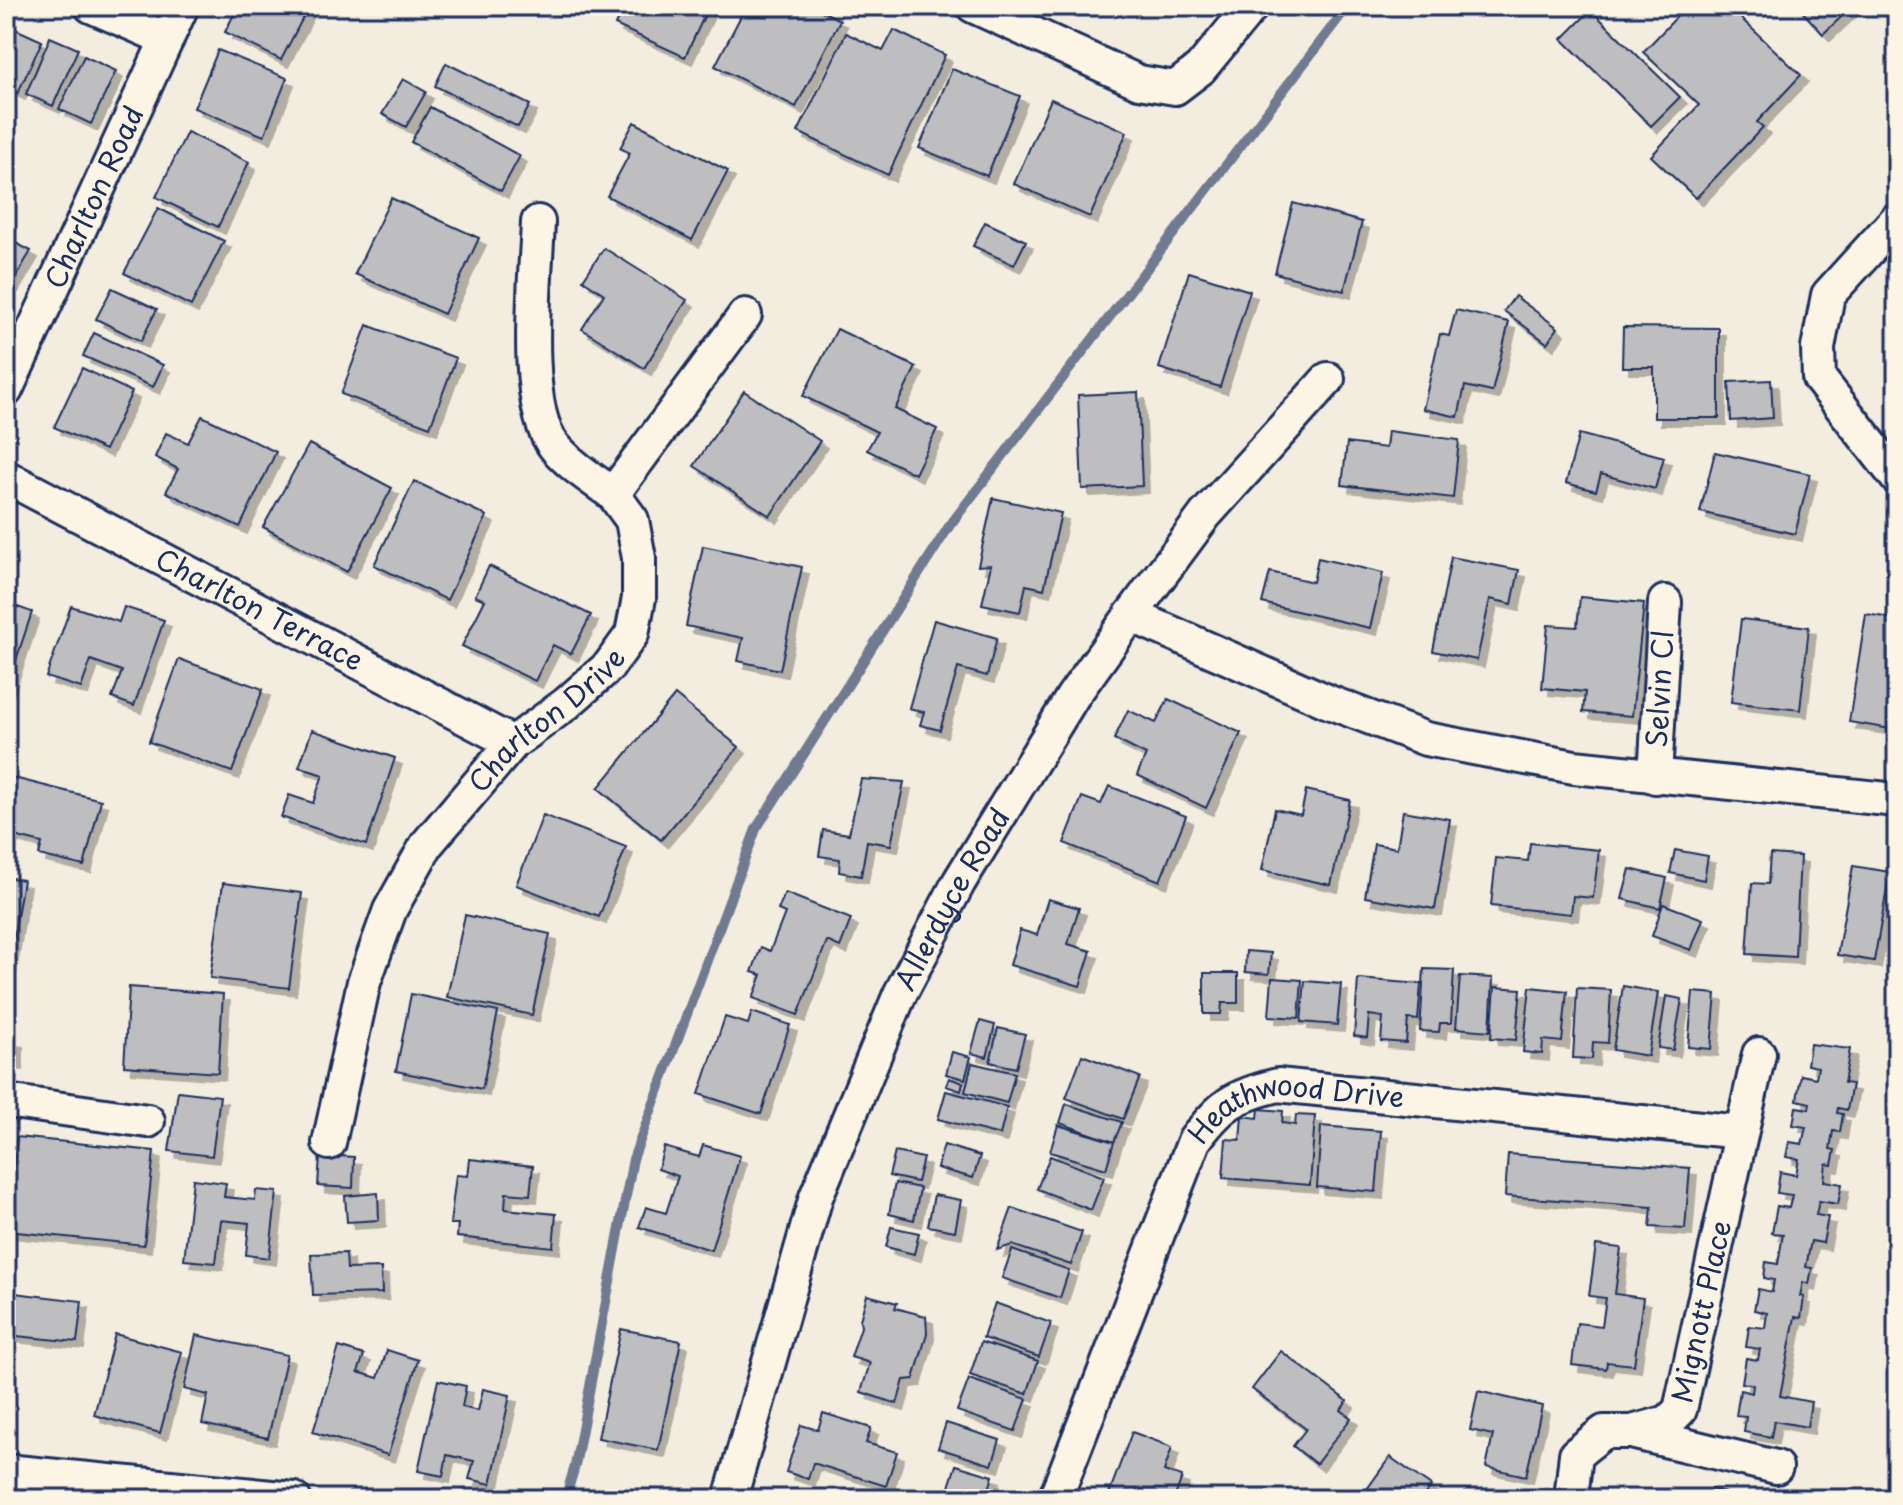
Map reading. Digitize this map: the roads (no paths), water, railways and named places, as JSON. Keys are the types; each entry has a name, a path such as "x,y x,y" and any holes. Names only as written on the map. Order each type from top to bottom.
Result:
{"street":[{"path":"91,6 167,39"},
{"name":"Charlton Road","path":"6,390 15,348 182,6"},
{"path":"973,6 1139,82 1175,88 1200,69 1252,6"},
{"path":"1897,219 1828,295 1818,348 1819,378 1897,478"},
{"path":"538,222 534,372 540,418 554,446 613,494 745,315"},
{"name":"Allerdyce Road","path":"730,1499 816,1197 900,994 959,882 1073,696 1131,615 1205,515 1328,379"},
{"name":"Charlton Terrace","path":"6,477 513,743"},
{"name":"Charlton Drive","path":"329,1143 364,982 390,910 427,844 513,743 566,704 609,666 632,634 639,598 639,558 632,520 613,494"},
{"name":"Selvin Cl","path":"1655,777 1665,602"},
{"path":"1131,615 1329,702 1426,739 1574,767 1897,800"},
{"name":"Mignott Place","path":"1571,1499 1576,1454 1604,1432 1632,1432 1668,1422 1680,1410 1759,1054"},
{"name":"Heathwood Drive","path":"1055,1499 1194,1141 1215,1113 1244,1093 1278,1085 1741,1132"},
{"path":"6,1101 148,1121"},
{"path":"1632,1432 1776,1467"},
{"path":"6,1471 294,1499"}],"waterway":[{"path":"565,1499 575,1466 633,1159 756,829 950,525 1348,6"}]}
